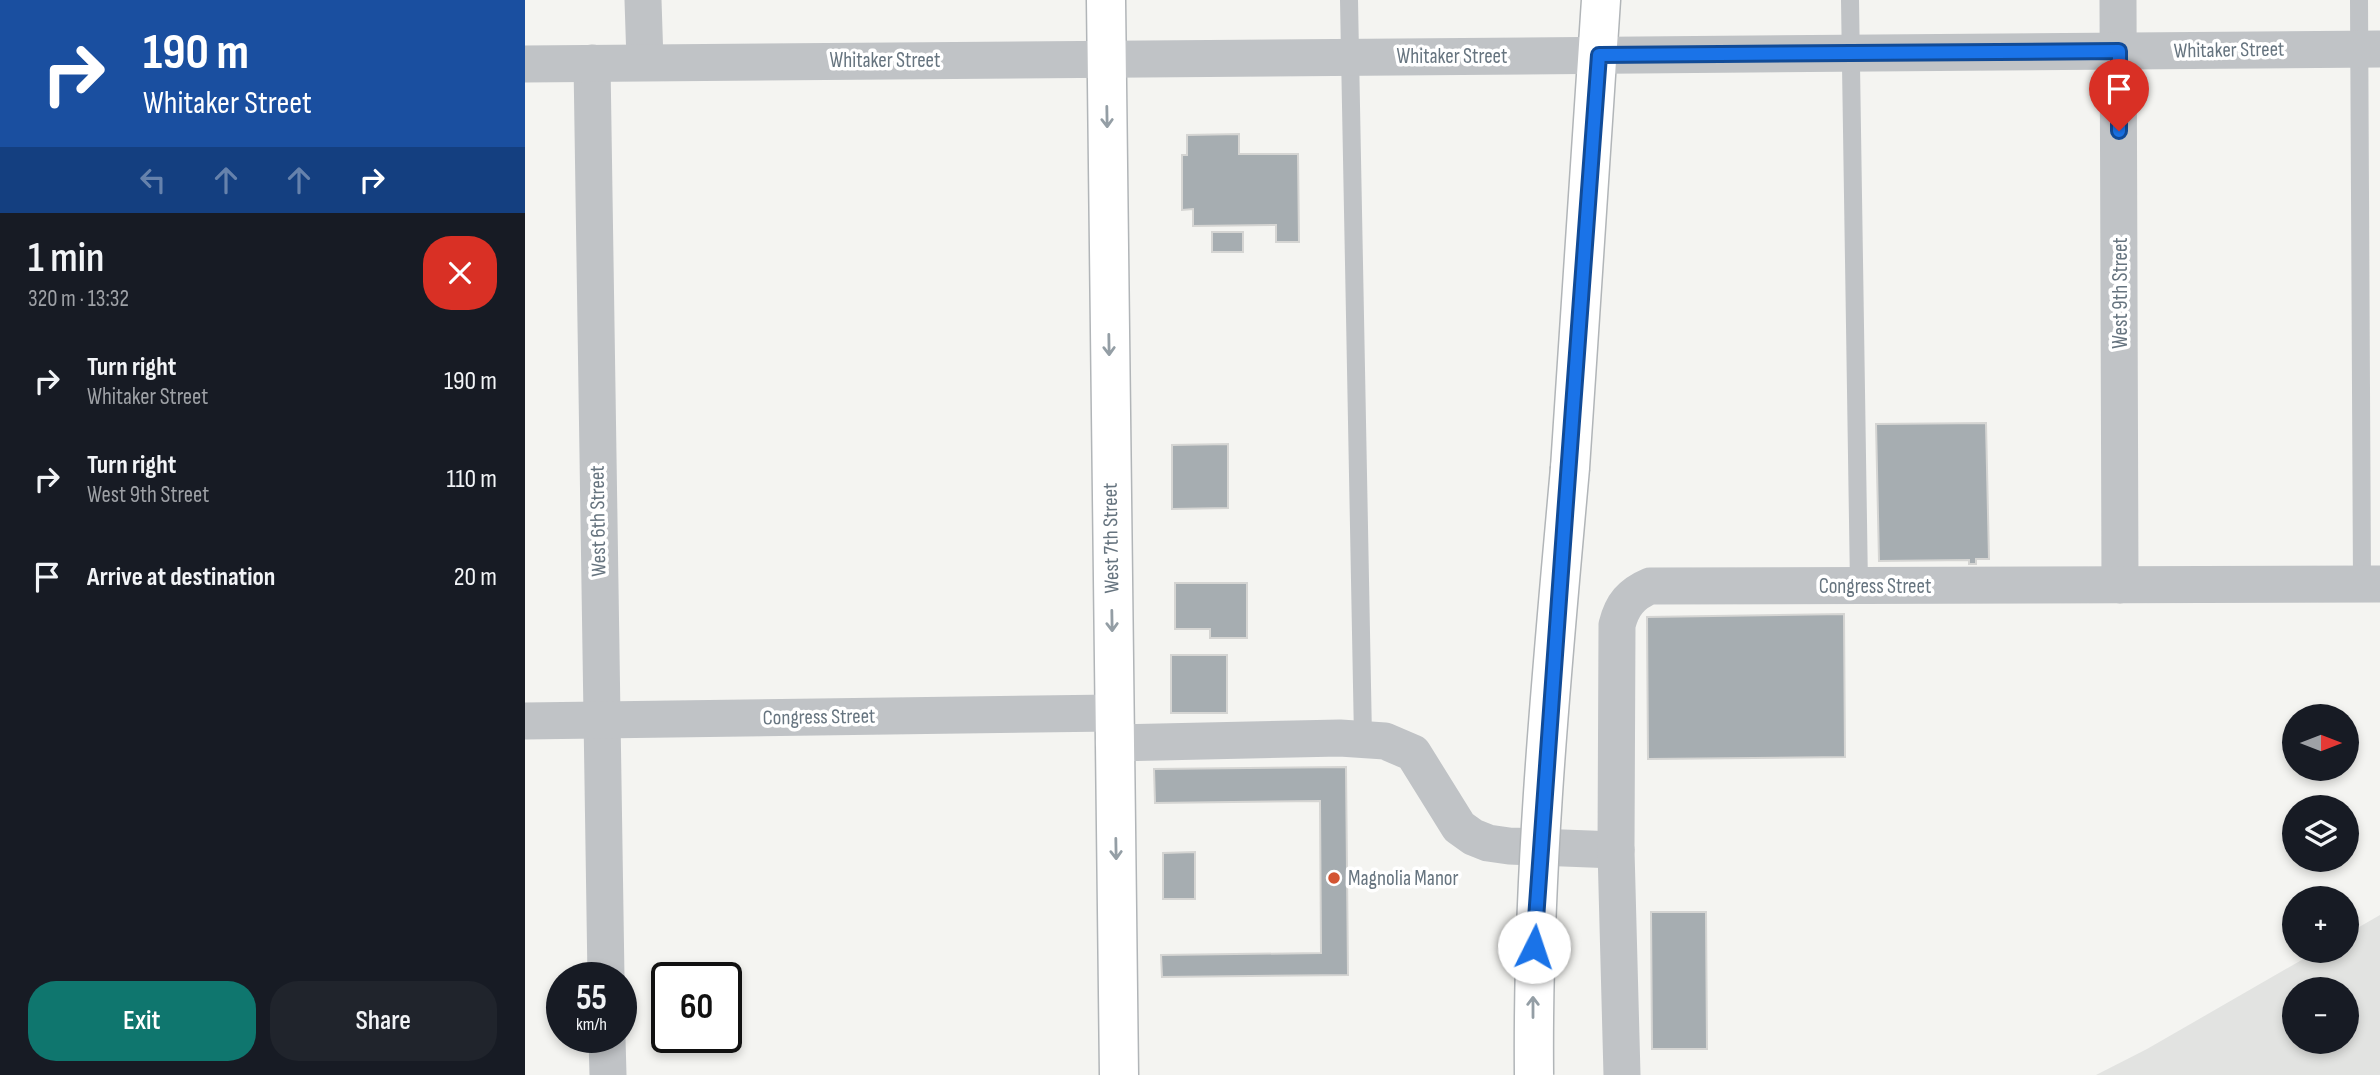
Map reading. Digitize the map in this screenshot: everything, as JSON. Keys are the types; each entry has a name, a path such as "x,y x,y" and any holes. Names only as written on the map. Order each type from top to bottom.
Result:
{"main road":[{"name":"West 7th Street","path":"1107,0 1119,1075"},
{"path":"1534,1075 1533,975 1546,753 1570,468 1601,0"}],"street":[{"path":"643,0 645,61"},
{"name":"West 9th Street","path":"2118,0 2120,585"},
{"name":"Whitaker Street","path":"525,64 2369,49"},
{"name":"West 6th Street","path":"592,63 606,962"},
{"name":"Congress Street","path":"1622,1075 1616,850 1617,625 1627,601 1637,592 1650,586 2371,585"},
{"name":"Congress Street","path":"525,720 1114,728 1363,738 1401,747 1413,753 1459,827 1473,837 1488,843 1509,846 1616,850"},
{"path":"607,1053 608,1075"}],"lane":[{"path":"1349,0 1363,738"},
{"path":"1850,0 1859,586"},
{"path":"2359,0 2369,49 2371,585"}],"shaded area":[{"path":"2380,915 2380,1075 2096,1075 2147,1049 2296,963 2359,963 2359,927"}],"building":[{"path":"1239,134 1239,154 1298,154 1299,242 1276,242 1276,225 1193,226 1193,209 1182,210 1182,155 1187,155 1187,135"},
{"path":"1212,232 1243,232 1243,252 1212,252"},
{"path":"1986,423 1989,559 1976,559 1976,564 1969,564 1969,560 1879,561 1876,424"},
{"path":"1228,444 1228,508 1172,509 1172,445"},
{"path":"1175,583 1247,583 1247,638 1210,638 1210,629 1175,629"},
{"path":"1844,614 1845,757 1648,759 1647,617"},
{"path":"1171,655 1227,655 1227,713 1171,713"},
{"name":"Magnolia Manor","path":"1346,767 1348,975 1162,977 1161,955 1321,953 1320,801 1155,803 1154,769"},
{"path":"1195,852 1195,899 1163,899 1163,853"},
{"path":"1651,912 1706,912 1707,1049 1652,1049"}],"place":[{"name":"Magnolia Manor","path":"1334,878"}],"route":[{"path":"1534,947 1550,697 1570,468 1599,55 2119,51 2119,131"}]}
